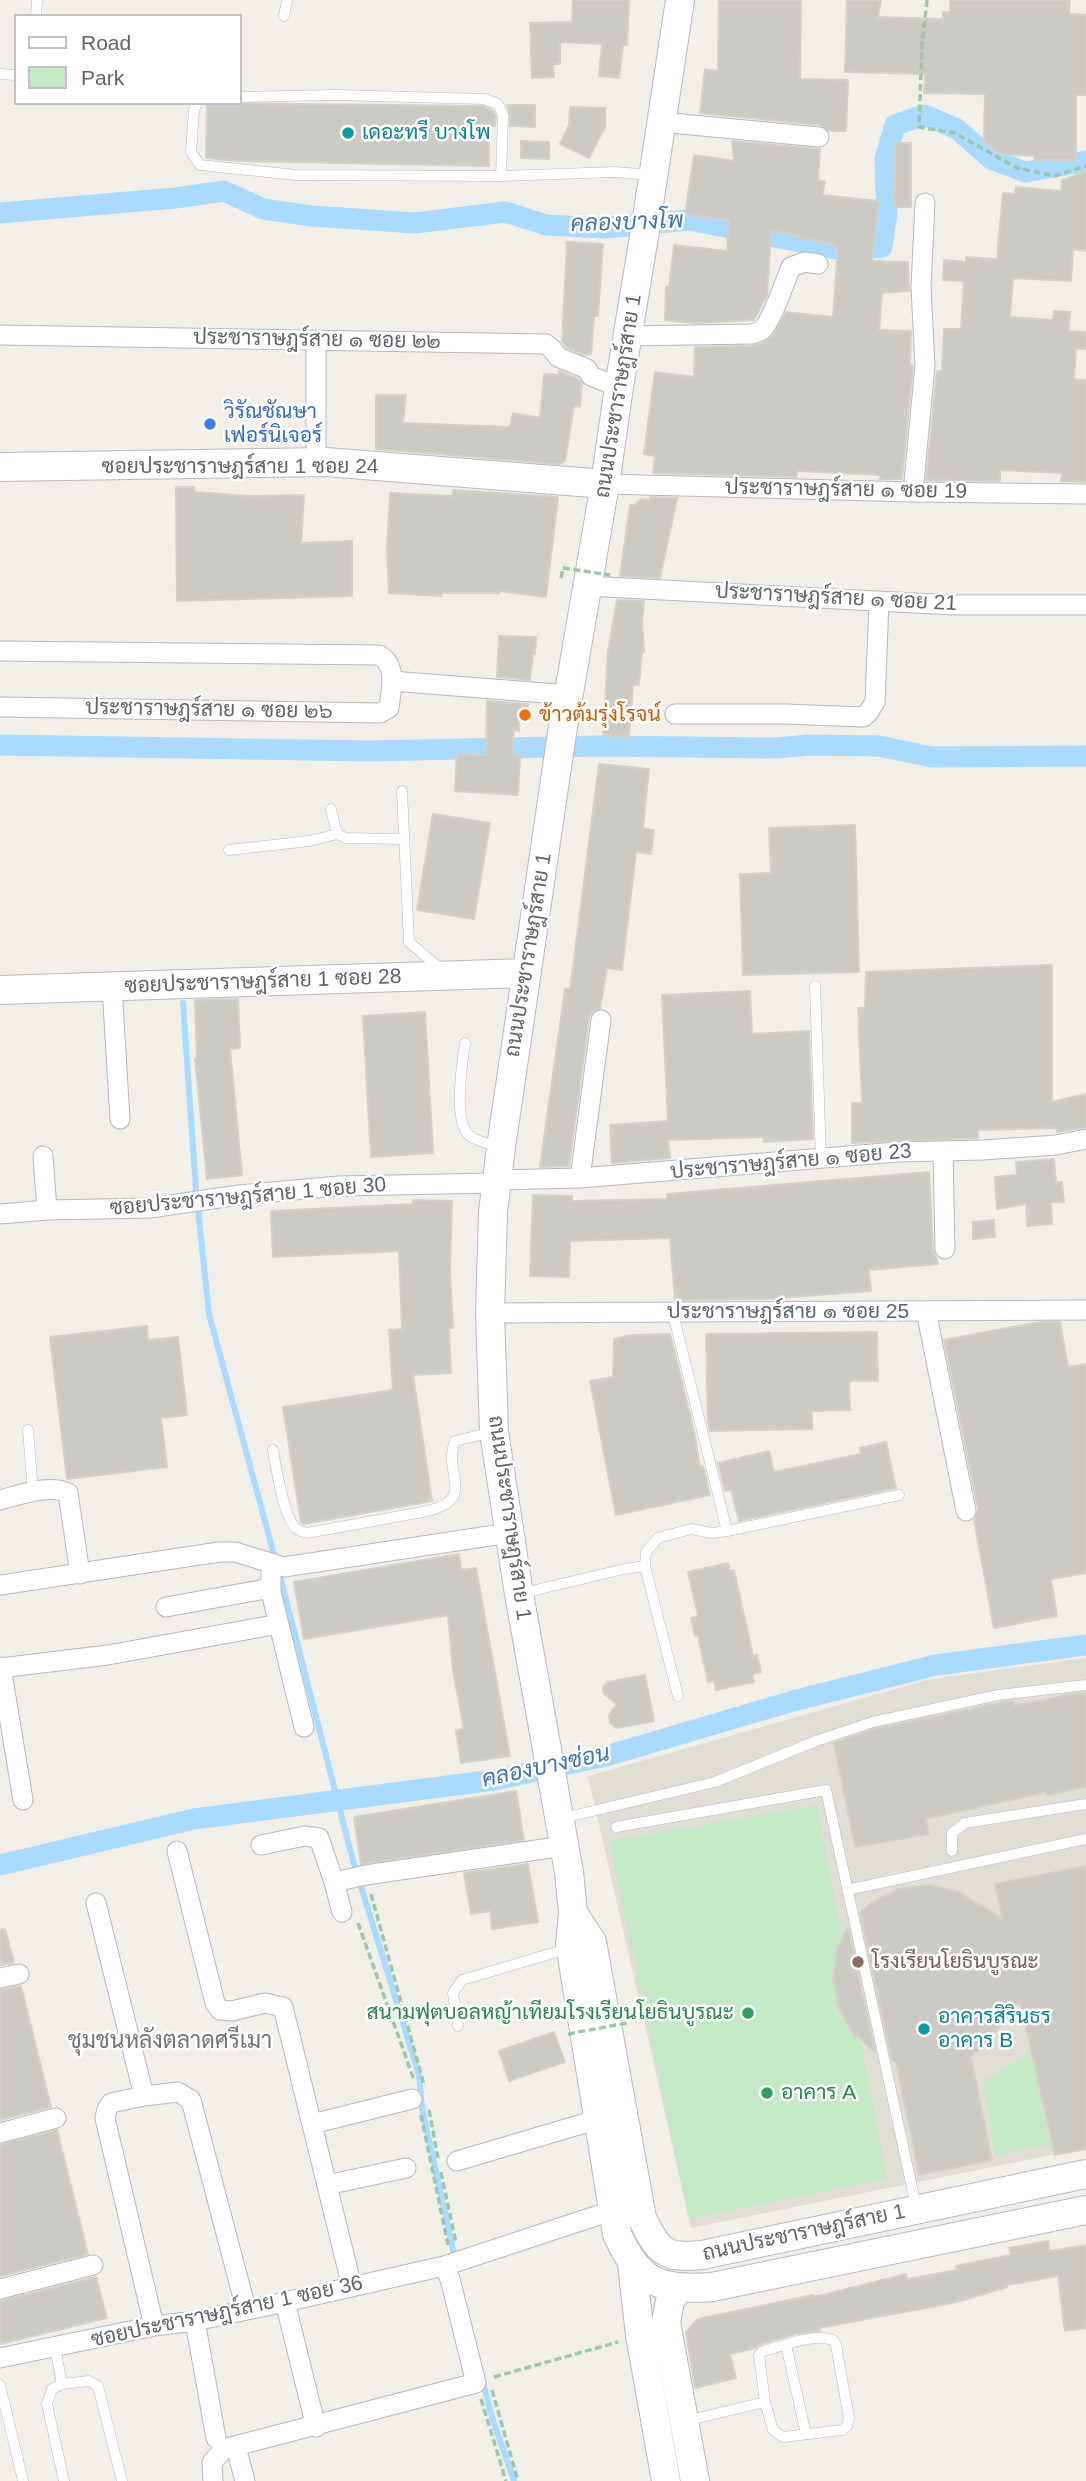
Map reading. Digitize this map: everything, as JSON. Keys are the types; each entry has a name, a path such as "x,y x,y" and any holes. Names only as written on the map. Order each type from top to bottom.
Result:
{"main road":[{"name":"ถนนประชาราษฎร์สาย 1","path":"666,2481 640,2335 632,2264 617,2234 570,1948 573,1913 562,1832 519,1594 494,1432 490,1313 496,1181 526,973 586,579 606,484 618,387 646,226 680,0"},
{"name":"ซอยประชาราษฎร์สาย 1 ซอย 24","path":"0,467 316,463 606,484"},
{"name":"ซอยประชาราษฎร์สาย 1 ซอย 28","path":"0,990 526,973"},
{"name":"ถนนประชาราษฎร์สาย 1","path":"573,1913 592,1942 642,2218 657,2246 666,2253 680,2257 702,2255 1086,2174"},
{"name":"ถนนประชาราษฎร์สาย 1","path":"632,2264 663,2285 678,2289 712,2287 1086,2210"},
{"path":"678,2289 670,2301 666,2322 695,2481"},
{"path":"656,2428 685,2421"}],"street":[{"path":"660,122 819,137"},
{"path":"913,492 925,366 920,287 925,203"},
{"path":"627,336 758,332 769,317 791,267 805,262 818,264"},
{"name":"ประชาราษฎร์สาย ๑ ซอย ๒๒","path":"0,335 546,344 558,357 587,369 591,376 618,387"},
{"path":"316,340 316,463"},
{"name":"ประชาราษฎร์สาย ๑ ซอย 19","path":"606,484 1086,494"},
{"name":"ประชาราษฎร์สาย ๑ ซอย 21","path":"586,579 954,605 1086,605"},
{"path":"675,714 863,717 873,708 875,702 879,601"},
{"path":"0,651 379,655 386,659 390,666 392,681 569,695"},
{"name":"ประชาราษฎร์สาย ๑ ซอย ๒๖","path":"0,707 380,713 389,708 392,681"},
{"path":"112,987 120,1119"},
{"path":"580,1178 601,1020"},
{"name":"ประชาราษฎร์สาย ๑ ซอย 23","path":"496,1181 580,1178 897,1152 1056,1145 1086,1139"},
{"path":"943,1151 945,1248"},
{"path":"43,1156 47,1210"},
{"name":"ซอยประชาราษฎร์สาย 1 ซอย 30","path":"0,1214 47,1210 150,1208 239,1195 339,1186 496,1181"},
{"name":"ประชาราษฎร์สาย ๑ ซอย 25","path":"490,1313 1086,1310"},
{"path":"926,1311 967,1511"},
{"path":"0,1500 33,1492 62,1490 68,1493 80,1574"},
{"path":"0,1585 219,1552 235,1552 276,1565 509,1533"},
{"path":"276,1565 271,1588 304,1727"},
{"path":"166,1607 271,1588"},
{"path":"23,1800 1,1667 108,1656 279,1624"},
{"path":"352,1878 562,1832"},
{"path":"261,1845 305,1836 318,1838 352,1878 349,1914"},
{"path":"177,1851 215,2003 225,2012 265,2003 283,2007 352,2287"},
{"path":"96,1903 144,2096"},
{"path":"154,2326 105,2118 111,2103 144,2096 178,2092 191,2100 246,2309"},
{"path":"312,2124 420,2095"},
{"path":"0,2133 56,2118"},
{"path":"457,2161 599,2119"},
{"path":"327,2185 405,2168"},
{"name":"ซอยประชาราษฎร์สาย 1 ซอย 36","path":"0,2358 352,2287 453,2262 614,2210"},
{"path":"213,2481 212,2462 224,2449 476,2383 450,2278 453,2262"},
{"path":"0,2289 93,2265"},
{"path":"285,2302 316,2427"},
{"path":"195,2320 216,2438"},
{"path":"239,2445 237,2451 245,2481"}],"lane":[{"path":"284,16 287,0"},
{"path":"242,97 336,95 485,99 498,104 501,109 502,176"},
{"path":"196,105 191,152 195,161 202,165 296,175 502,176 615,172 652,175"},
{"path":"402,791 410,942 450,976"},
{"path":"331,809 337,834"},
{"path":"229,850 309,841 337,834 346,838 404,839"},
{"path":"815,986 821,1160"},
{"path":"466,1043 460,1122 466,1134 501,1147"},
{"path":"673,1314 727,1531"},
{"path":"28,1430 33,1492"},
{"path":"273,1450 284,1503 292,1525 298,1531 307,1533 445,1506 453,1500 455,1490 452,1449 454,1441 494,1432"},
{"path":"678,1696 645,1566 646,1552 657,1538 691,1529 712,1533 727,1531 899,1495"},
{"path":"519,1594 645,1566"},
{"path":"562,1832 715,1782 816,1741 873,1723 998,1695 1086,1685"},
{"path":"616,1827 826,1790 917,2210"},
{"path":"952,1851 952,1833 965,1823 1086,1804"},
{"path":"847,1890 1086,1839"},
{"path":"458,2026 453,1993 462,1980 570,1948"},
{"path":"827,2338 833,2340 849,2418 847,2426 842,2430 783,2437 773,2430 765,2402 759,2355 786,2345 827,2338"},
{"path":"786,2345 806,2434"},
{"path":"55,2347 62,2384"},
{"path":"64,2481 47,2404 52,2389 62,2384 89,2381 98,2386 122,2481"},
{"path":"0,2385 23,2481"},
{"path":"685,2421 765,2402"}],"path":[{"path":"927,0 919,127 955,133 1017,168 1055,176 1086,166"},
{"path":"586,579 563,568 586,579"},
{"path":"352,1878 420,2095 453,2262"},
{"path":"349,1914 420,2095 453,2262"},
{"path":"568,2034 626,2023"},
{"path":"518,2481 489,2378 640,2335"},
{"path":"476,2383 506,2481"}],"shaded area":[{"name":"โรงเรียนโยธินบูรณะ","path":"1086,1658 1086,2148 691,2228 588,1776 931,1679"}],"green space":[{"name":"อาคาร A","path":"817,1805 887,2179 689,2219 609,1841"},
{"path":"1031,2051 1051,2144 995,2155 983,2082"}],"building":[{"path":"573,0 629,0 627,45 623,45 619,78 599,76 602,44 560,42 560,64 553,64 554,77 532,78 530,23 572,22"},
{"path":"719,0 801,0 800,79 848,80 846,131 829,131 820,125 700,113 705,69 718,71"},
{"path":"847,0 881,0 878,17 943,19 943,12 950,12 950,0 1070,0 1069,14 1086,15 1086,95 1076,95 1076,160 1034,160 1034,156 1000,154 984,141 985,94 924,93 925,74 845,72"},
{"name":"เดอะทรี บางโพ","path":"207,105 484,106 496,116 495,126 489,126 489,166 206,158"},
{"path":"507,105 535,105 535,127 510,126"},
{"path":"570,107 605,108 605,127 589,158 560,144 569,125"},
{"path":"521,141 549,142 549,159 521,158"},
{"path":"732,141 820,149 818,180 825,182 822,195 879,201 872,261 908,262 909,291 882,293 879,330 911,331 910,364 913,366 902,479 880,479 881,475 797,471 796,477 653,473 655,456 644,454 655,372 694,377 695,347 761,344 772,337 786,312 833,317 838,246 771,230 767,295 754,320 696,323 665,320 666,287 669,287 674,245 727,251 729,221 685,214 694,155 734,161"},
{"path":"895,143 911,143 911,207 894,207"},
{"path":"1086,171 1086,251 1073,249 1071,281 1013,278 1010,317 1053,320 1054,311 1070,312 1069,331 1086,332 1086,349 1076,349 1074,379 1086,380 1086,482 1061,481 1062,473 1000,470 1000,481 926,480 937,371 942,371 944,329 961,329 964,281 943,280 944,260 966,262 966,257 997,259 1003,193 1015,194 1016,187 1061,191 1062,180"},
{"path":"567,242 603,244 598,316 594,316 591,354 584,355 566,347 562,342"},
{"path":"559,371 582,383 580,407 574,406 565,461 560,464 376,449 376,395 406,395 403,423 510,427 513,413 540,418 544,374 559,375"},
{"path":"176,487 194,487 195,492 248,496 304,495 301,543 352,541 352,596 177,601"},
{"path":"453,490 558,497 546,597 499,591 442,593 442,596 389,593 387,549 390,493 453,496"},
{"path":"650,497 677,498 660,578 620,576 630,505 635,505 641,499 650,500"},
{"path":"617,600 644,601 644,652 642,651 639,685 633,685 629,737 603,735 608,651"},
{"path":"499,636 536,637 530,680 497,677"},
{"path":"487,701 528,704 528,720 519,719 519,731 514,730 512,754 520,758 518,795 455,791 457,754 486,755"},
{"path":"599,764 649,769 643,828 654,830 651,854 636,852 622,970 607,968 600,1008 592,1012 589,1018 569,1166 540,1167 565,989 570,989"},
{"path":"433,814 490,823 474,919 417,910"},
{"path":"855,825 859,972 743,975 740,874 771,873 769,828"},
{"path":"1052,965 1052,1102 1086,1094 1086,1127 1057,1132 1056,1128 978,1130 978,1138 852,1143 852,1103 862,1103 858,1008 865,1008 866,972"},
{"path":"750,991 752,1034 809,1031 813,1139 764,1142 763,1137 668,1140 670,1158 612,1163 610,1125 668,1121 662,995"},
{"path":"238,999 240,1048 230,1049 242,1175 207,1179 195,1059 195,1000"},
{"path":"425,1012 433,1153 371,1157 363,1016"},
{"path":"1054,1159 1056,1183 1062,1182 1064,1202 1051,1202 1052,1224 1027,1226 1026,1204 997,1209 995,1177 1017,1175 1016,1162"},
{"path":"929,1172 933,1249 938,1264 869,1270 871,1291 766,1299 675,1300 670,1238 570,1241 569,1277 530,1276 533,1195 572,1196 572,1201 667,1199 667,1194"},
{"path":"413,1200 452,1201 450,1271 453,1328 449,1328 451,1373 413,1375 432,1501 304,1524 301,1522 283,1407 393,1390 389,1330 402,1329 399,1251 273,1257 271,1211 413,1204"},
{"path":"994,1220 995,1237 973,1239 973,1222"},
{"path":"1040,1322 1060,1322 1068,1367 1086,1364 1086,1573 1051,1579 1057,1616 994,1628 974,1520 978,1509 944,1340"},
{"path":"147,1326 148,1340 178,1337 187,1415 161,1418 167,1467 67,1479 50,1337"},
{"path":"877,1332 878,1381 849,1381 850,1410 812,1411 812,1429 710,1431 706,1334"},
{"path":"670,1334 700,1467 703,1466 710,1495 616,1515 590,1381 613,1377 614,1339 632,1335"},
{"path":"886,1442 896,1488 739,1521 731,1490 725,1491 718,1463 769,1451 774,1472 861,1454 860,1448"},
{"path":"459,1554 461,1570 476,1568 510,1756 461,1763 456,1730 464,1729 453,1671 448,1615 304,1639 294,1582"},
{"path":"728,1563 730,1571 734,1570 753,1656 757,1655 761,1672 752,1674 754,1682 716,1690 714,1680 708,1682 698,1636 695,1636 691,1618 698,1616 688,1572"},
{"path":"645,1675 654,1721 616,1728 610,1723 609,1715 617,1704 604,1694 603,1687 608,1682"},
{"path":"1086,1692 1086,1787 1047,1795 1046,1792 926,1819 929,1834 855,1847 834,1743 875,1729 988,1705 1013,1701 1014,1705"},
{"path":"516,1791 524,1840 361,1864 354,1817"},
{"path":"528,1864 538,1922 492,1929 490,1911 471,1914 464,1873"},
{"name":"อาคารสิรินธร อาคาร B","path":"1086,1866 1086,2149 1055,2155 1020,2002 986,2043 971,2056 992,2160 919,2175 896,2062 892,2060 860,1913 872,1902 898,1889 928,1885 957,1891 1002,1918 995,1884"},
{"path":"848,1927 875,2052 853,2033 838,2007 833,1978 837,1949"},
{"path":"5,1929 14,1963 0,1965 0,1930"},
{"path":"21,1986 51,2107 0,2120 0,1990"},
{"path":"554,2032 565,2062 509,2081 499,2051"},
{"path":"57,2130 88,2254 0,2276 0,2145"},
{"path":"1048,2241 1050,2251 1086,2245 1086,2328 1065,2331 1058,2276 1007,2285 957,2302 819,2328 820,2331 796,2334 761,2344 730,2354 736,2378 695,2388 686,2332 698,2319 813,2295 814,2297 906,2274 907,2279 957,2270 956,2266 1011,2255 1009,2248"},
{"path":"96,2277 107,2318 0,2344 0,2301"}],"waterway":[{"name":"คลองบางโพ","path":"0,213 175,198 224,191 263,209 312,216 415,223 505,212 546,225 604,228 689,220 841,250 882,247 887,214 885,159 895,125 924,115 957,129 991,159 1025,172 1086,161"},
{"path":"0,745 370,751 598,746 777,748 808,745 879,746 931,757 1086,756"},
{"path":"183,1003 196,1190 209,1314 276,1562"},
{"path":"279,1572 352,1857 419,2075 422,2108 455,2259"},
{"name":"คลองบางซ่อน","path":"0,1865 194,1819 494,1780 606,1756 793,1701 936,1665 1086,1645"},
{"path":"482,2379 514,2481"}],"place":[{"name":"เดอะทรี บางโพ","path":"348,133"},
{"name":"วิรัณชัณษา เฟอร์นิเจอร์","path":"210,424"},
{"name":"ข้าวต้มรุ่งโรจน์","path":"525,715"},
{"name":"โรงเรียนโยธินบูรณะ","path":"858,1962"},
{"name":"สนามฟุตบอลหญ้าเทียมโรงเรียนโยธินบูรณะ","path":"748,2013"},
{"name":"อาคารสิรินธร อาคาร B","path":"924,2029"},
{"name":"อาคาร A","path":"767,2093"}],"district":[{"name":"ชุมชนหลังตลาดศรีเมา","path":"170,2042"}]}
